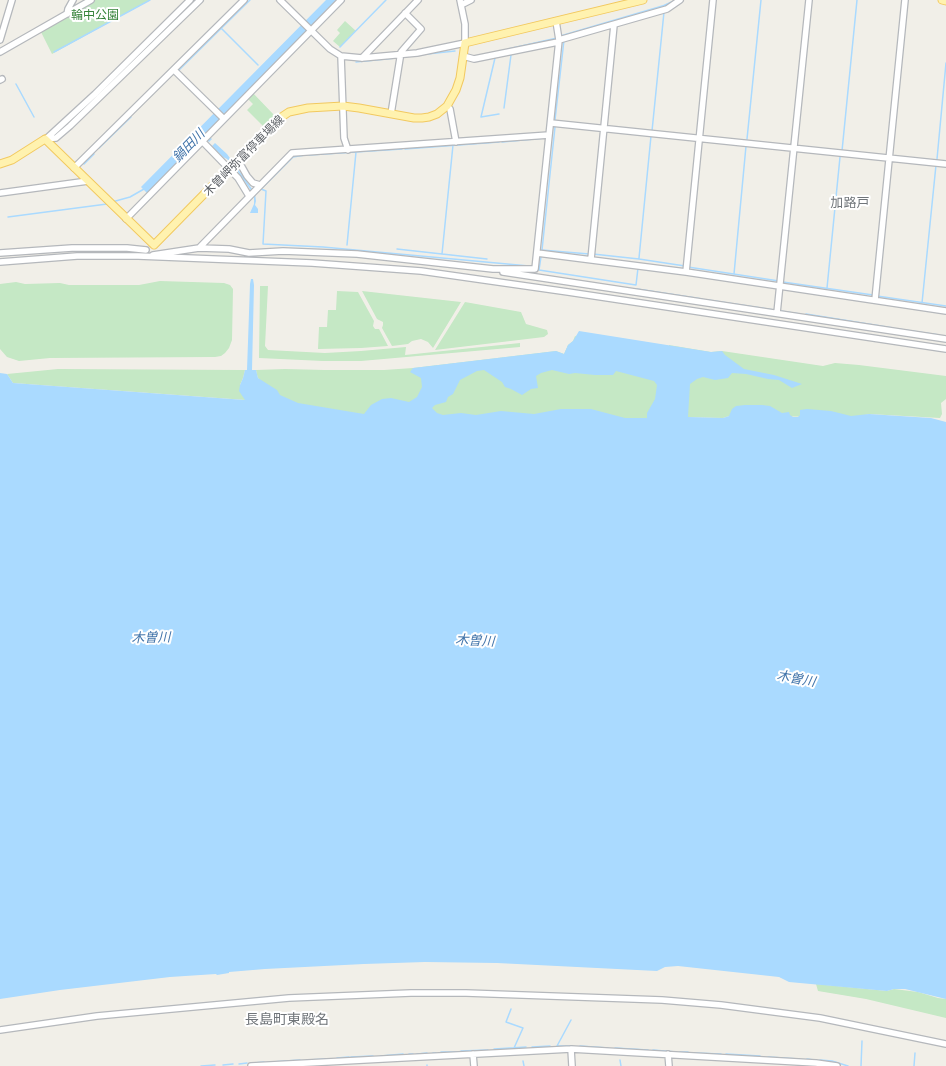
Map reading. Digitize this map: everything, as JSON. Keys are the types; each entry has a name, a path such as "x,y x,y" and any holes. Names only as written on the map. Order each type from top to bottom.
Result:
{"main road":[{"path":"447,106 456,90 460,78 465,43 643,0"},
{"name":"木曽岬弥富停車場線","path":"154,245 276,122 289,112 308,108 343,106 422,118 436,114 447,106"},
{"path":"0,164 12,160 45,139 154,245"}],"street":[{"path":"0,40 12,0"},
{"path":"68,14 68,9 73,0"},
{"path":"0,52 91,0"},
{"path":"45,139 95,94 190,0"},
{"path":"45,139 56,138 70,126 200,0"},
{"path":"74,168 244,0"},
{"path":"280,0 330,50 341,56 362,58 400,55 465,43 465,24 460,3 471,0"},
{"path":"126,219 341,0"},
{"path":"362,58 418,0"},
{"path":"463,56 474,58 559,41 667,9 680,0"},
{"path":"686,272 712,0"},
{"path":"777,313 809,0"},
{"path":"875,300 905,0"},
{"path":"391,114 400,52 421,29 405,13"},
{"path":"493,269 535,269 559,41 556,20"},
{"path":"591,259 614,25"},
{"path":"341,56 344,138 348,150"},
{"path":"174,70 223,119"},
{"path":"447,106 450,109 456,142"},
{"path":"551,123 946,164"},
{"path":"199,248 292,153 549,135"},
{"path":"203,140 247,176 253,183 254,191"},
{"path":"234,165 242,183 254,191"},
{"path":"0,193 88,181"},
{"path":"138,256 154,245"},
{"path":"0,253 72,248 127,248 146,250"},
{"path":"138,256 199,248 229,249 249,253 284,251 357,254 493,269 946,338"},
{"path":"537,253 686,272 946,311"},
{"path":"0,262 77,256 138,256 312,262 421,271 946,349"},
{"path":"0,1030 96,1016 289,998 466,992 654,1000 721,1005 820,1018 946,1044"},
{"path":"571,1049 572,1066"},
{"path":"251,1066 571,1049 668,1054 766,1063 816,1063 837,1066"},
{"path":"473,1054 474,1066"},
{"path":"668,1054 669,1066"},
{"path":"377,1059 378,1066"}],"green space":[{"name":"輪中公園","path":"95,0 150,0 52,54 41,32"},
{"path":"345,21 356,31 340,47 333,41 340,33 337,30"},
{"path":"252,92 275,116 264,127 247,110 253,104 247,98"},
{"path":"160,281 224,283 230,285 233,289 232,340 225,353 221,356 215,357 50,358 19,361 7,357 0,349 0,284 16,282 25,284 60,283 69,285 139,285"},
{"path":"260,286 268,286 265,346 268,350 325,353 406,347 405,355 520,343 520,347 361,361 259,358"},
{"path":"337,291 358,292 374,321 373,326 375,329 379,329 388,346 318,349 319,327 327,327 328,310 336,310"},
{"path":"362,291 461,302 433,348 428,342 421,339 412,341 408,344 392,346 382,328 383,322 377,319"},
{"path":"465,302 521,312 526,324 547,330 548,334 544,337 435,350"},
{"path":"575,336 660,372 656,418 405,420 268,402 256,370 384,370 556,351 564,354 568,345 573,341"},
{"path":"669,345 711,352 722,351 823,366 835,363 946,376 946,399 941,403 942,414 940,418 869,414 857,417 683,417"},
{"path":"58,369 245,370 240,385 246,400 13,383 7,374"},
{"path":"816,984 887,991 894,989 918,992 946,999 946,1018 866,999 818,991"}],"water":[{"path":"326,0 336,0 206,133 212,139 209,142 203,136 147,193 141,187"},
{"path":"677,0 671,5 555,38 663,5"},
{"path":"215,143 227,154 255,193 255,205 258,209 258,213 250,213 254,204 254,195 236,169 212,146"},
{"name":"木曽川","path":"251,279 253,279 252,370 256,370 258,378 277,390 280,395 298,403 364,414 371,405 382,399 391,398 409,402 417,397 422,387 421,378 410,372 413,368 556,351 564,354 568,345 573,341 579,331 711,352 722,351 744,369 774,375 802,384 792,388 779,380 732,373 728,378 715,380 703,377 690,384 688,417 723,418 729,416 732,409 736,406 762,405 770,406 782,413 789,412 793,417 798,417 800,415 800,410 807,409 831,411 851,416 869,414 931,418 946,422 946,999 905,989 894,989 887,991 789,982 779,977 678,966 665,967 657,971 497,963 425,962 265,969 229,972 217,975 170,977 60,990 0,999 0,373 7,374 13,383 245,400 239,391 245,370 247,370","holes":["484,370 502,382 505,387 522,395 531,389 538,388 536,376 552,370 569,374 575,373 595,375 613,375 616,371 654,381 657,385 655,399 647,413 647,418 625,418 591,409 561,409 534,414 501,411 476,415 461,413 443,415 437,413 432,408 435,405 446,402 448,397 453,394 460,380 477,371"]}],"waterway":[{"path":"54,52 150,0"},
{"path":"179,70 250,0"},
{"path":"340,47 386,0"},
{"path":"747,139 761,0"},
{"path":"842,151 857,0"},
{"path":"652,131 664,12"},
{"path":"221,28 258,65"},
{"path":"508,49 557,38"},
{"path":"555,120 564,40"},
{"path":"418,55 455,51"},
{"path":"504,108 511,55"},
{"path":"356,62 396,58"},
{"path":"495,58 481,117 499,114"},
{"path":"937,159 946,63"},
{"path":"16,84 34,117"},
{"path":"99,148 131,117"},
{"path":"555,127 542,250 589,254"},
{"path":"639,258 651,136"},
{"path":"502,142 545,138"},
{"path":"405,149 499,142"},
{"path":"442,254 453,145"},
{"path":"734,274 746,146"},
{"path":"309,155 402,149"},
{"path":"347,245 356,152"},
{"path":"84,164 94,154"},
{"path":"305,155 293,157 261,189 266,191 263,244 323,247 529,266"},
{"path":"827,288 840,157"},
{"path":"922,303 936,165"},
{"name":"鍋田川","path":"112,202 130,197 144,189"},
{"name":"鍋田川","path":"8,217 107,204"},
{"path":"397,249 487,259"},
{"path":"593,254 685,266"},
{"path":"541,257 539,270 636,285 638,268"},
{"path":"688,267 779,281"},
{"path":"783,282 873,295"},
{"path":"637,289 702,299"},
{"path":"877,296 946,306"},
{"path":"708,300 774,310"},
{"path":"780,311 800,314"},
{"path":"806,314 893,328"},
{"path":"898,329 939,335"},
{"path":"511,1009 506,1022 523,1028 514,1048"},
{"path":"557,1046 571,1020"},
{"path":"861,1066 862,1041"},
{"path":"532,1047 550,1046"},
{"path":"557,1046 572,1046"},
{"path":"580,1046 608,1048"},
{"path":"494,1049 526,1047"},
{"path":"615,1048 648,1050"},
{"path":"461,1051 488,1050"},
{"path":"653,1050 676,1052"},
{"path":"441,1052 457,1052"},
{"path":"680,1052 688,1052"},
{"path":"417,1054 427,1053"},
{"path":"695,1053 721,1054"},
{"path":"914,1066 915,1053"},
{"path":"381,1056 403,1054"},
{"path":"726,1054 760,1056"},
{"path":"351,1057 373,1056"},
{"path":"337,1058 349,1057"},
{"path":"768,1057 799,1059"},
{"path":"307,1060 328,1059"},
{"path":"807,1059 814,1060"},
{"path":"272,1062 300,1060"},
{"path":"620,1060 621,1066"},
{"path":"820,1060 832,1061 848,1066"},
{"path":"523,1061 524,1066"},
{"path":"254,1063 264,1062"},
{"path":"239,1064 247,1063"},
{"path":"223,1065 233,1064"},
{"path":"201,1066 215,1065"}],"district":[{"name":"加路戸","path":"850,203"},
{"name":"長島町東殿名","path":"287,1020"}]}
